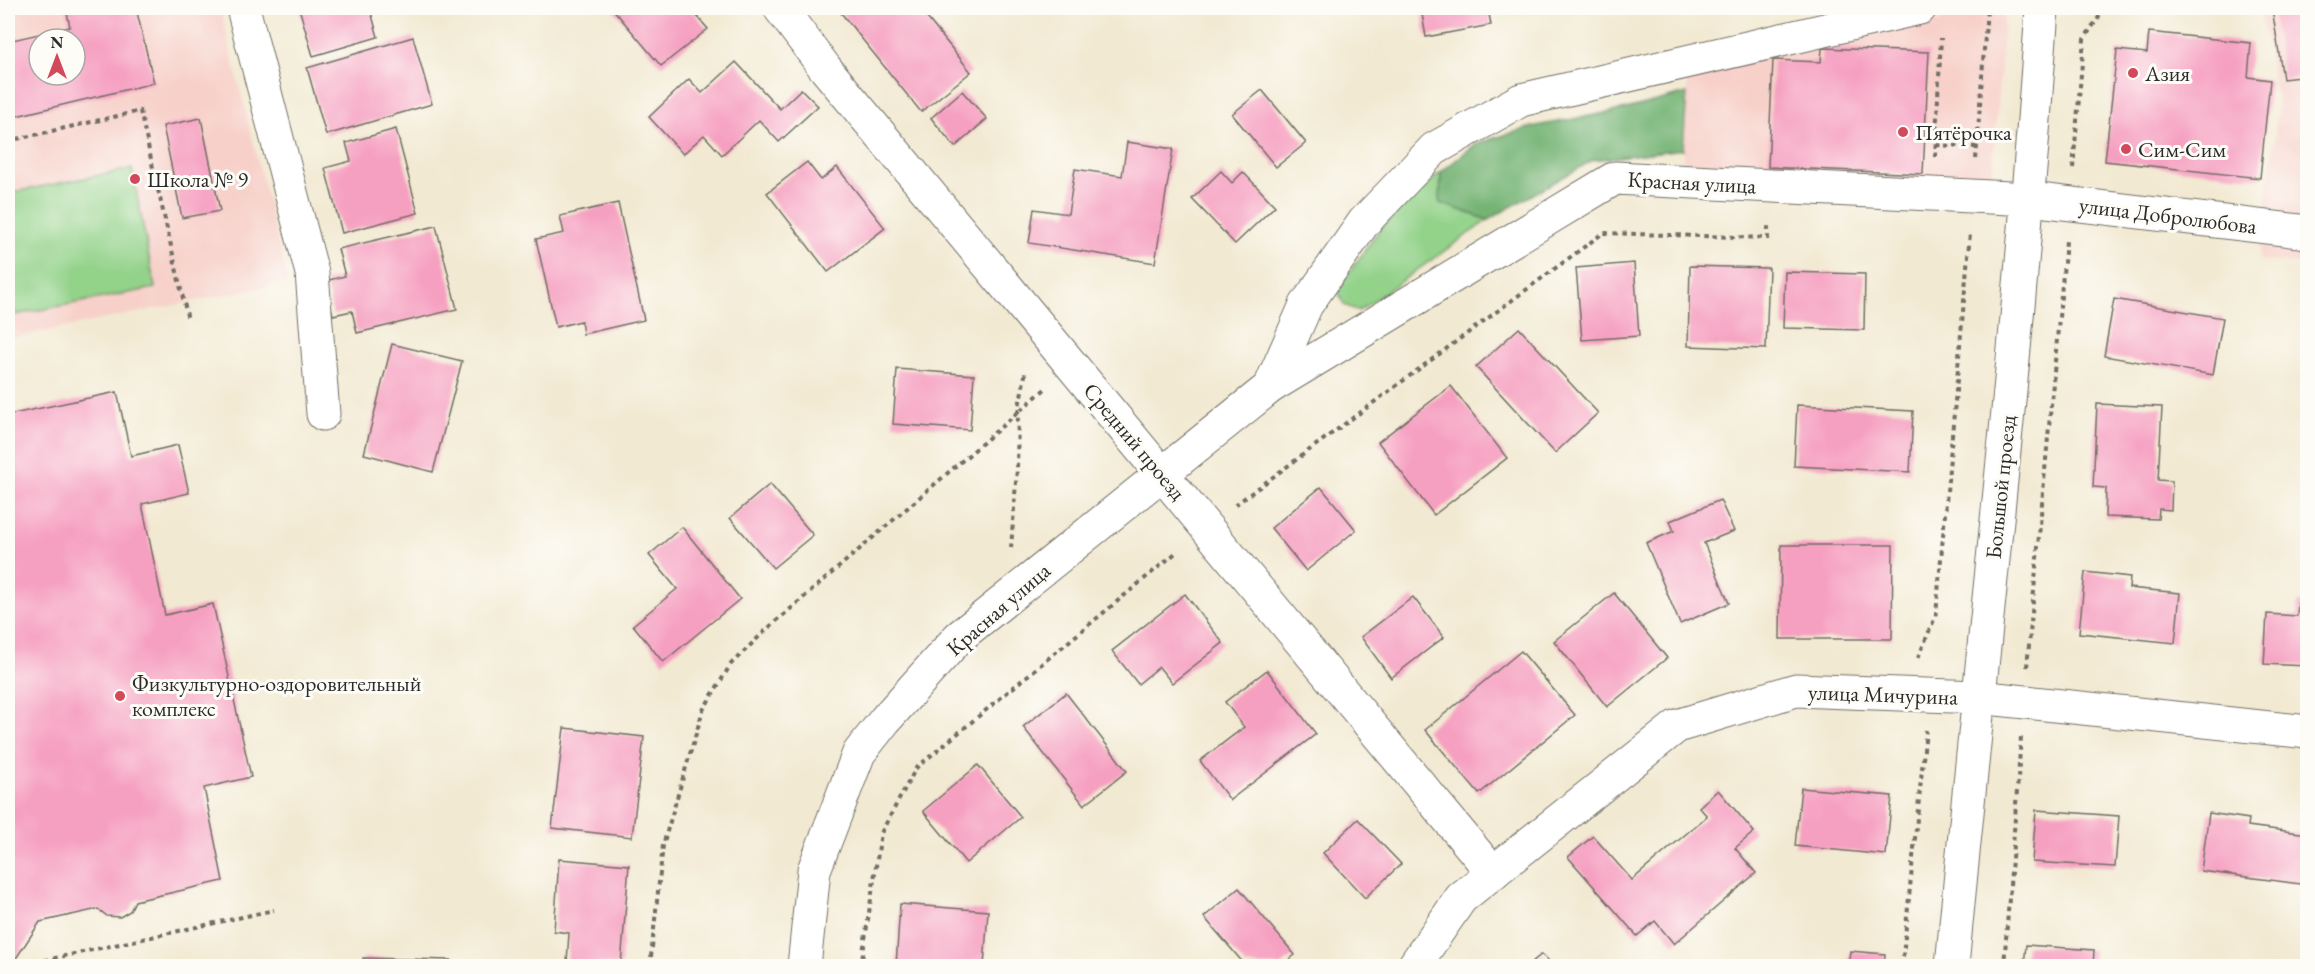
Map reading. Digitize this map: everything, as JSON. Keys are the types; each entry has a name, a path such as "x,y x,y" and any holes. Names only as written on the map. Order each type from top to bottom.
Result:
{"street":[{"path":"243,8 312,273 323,414"},
{"name":"Средний проезд","path":"780,8 825,68 1492,873"},
{"name":"Большой проезд","path":"1952,966 2030,199 2042,8"},
{"name":"Красная улица","path":"1270,387 1306,305 1364,222 1434,149 1521,100 1930,19"},
{"name":"Красная улица","path":"804,966 814,870 859,753 885,720 959,637 1270,387 1615,178 2030,199"},
{"name":"улица Добролюбова","path":"2030,199 2307,232"},
{"name":"улица Мичурина","path":"1413,966 1461,898 1677,726 1796,690 1978,697 2307,732"}],"path":[{"path":"1902,966 1927,719 1916,661 1936,615 1987,8"},
{"path":"2004,966 2023,702 2084,39 2105,8"},
{"path":"1930,19 1936,145 1934,194"},
{"path":"8,141 140,111 188,320"},
{"path":"1936,145 1977,147"},
{"path":"861,966 881,833 916,768 1206,527 1603,233 1767,237 1770,185"},
{"path":"1007,599 1017,469 1018,412 1035,321"},
{"path":"650,966 663,845 703,710 731,664 766,630 1073,365"},
{"path":"38,966 42,961 274,910"}],"shaded area":[{"name":"Школа № 9","path":"8,8 220,8 288,282 8,339"},
{"path":"2005,8 1991,185 1682,171 1688,70"},
{"path":"2260,8 2307,8 2307,265 2259,260 2278,107"}],"green space":[{"path":"1687,93 1683,149 1593,160 1488,220 1440,203 1441,172 1477,143 1536,126 1622,110"},
{"path":"132,169 155,288 8,316 8,193"},
{"path":"1441,172 1440,203 1488,220 1359,311 1344,305 1337,290 1380,229"}],"building":[{"path":"66,8 136,8 154,83 8,118 8,41 27,37 27,87 87,87 87,27 70,27"},
{"path":"299,8 370,8 378,37 313,56"},
{"path":"612,8 690,8 708,29 661,66"},
{"path":"837,8 919,8 971,72 921,112"},
{"path":"1421,8 1488,8 1491,25 1426,37"},
{"path":"2272,8 2308,8 2308,76 2283,79"},
{"path":"2149,32 2251,43 2248,77 2270,80 2260,178 2105,161 2117,50 2147,53"},
{"path":"413,37 432,104 326,135 307,68"},
{"path":"1822,48 1929,52 1923,174 1768,167 1773,60 1821,62"},
{"path":"736,62 780,109 801,89 818,106 779,142 759,120 722,155 704,135 683,154 649,117 689,79 702,93"},
{"path":"1262,90 1306,143 1276,167 1232,114"},
{"path":"962,91 987,119 955,147 931,118"},
{"path":"201,118 220,211 182,218 163,126"},
{"path":"396,129 418,213 342,233 325,168 351,161 346,143"},
{"path":"1127,142 1173,149 1155,263 1029,243 1034,209 1068,214 1075,169 1122,176"},
{"path":"807,162 821,180 837,167 885,228 828,272 767,193"},
{"path":"1221,171 1232,183 1243,172 1275,206 1235,244 1192,199"},
{"path":"618,203 644,320 583,334 581,321 556,327 536,239 564,233 560,216"},
{"path":"436,226 457,309 357,333 352,311 333,315 325,281 345,276 338,249"},
{"path":"1634,263 1639,336 1582,340 1576,268"},
{"path":"1690,266 1769,268 1766,349 1688,346"},
{"path":"1785,272 1865,274 1864,330 1783,328"},
{"path":"2114,299 2223,318 2213,375 2104,356"},
{"path":"1519,328 1598,413 1555,453 1476,367"},
{"path":"392,344 462,361 433,472 364,454"},
{"path":"897,369 974,375 970,430 893,424"},
{"path":"1451,386 1507,458 1434,515 1378,442"},
{"name":"Физкультурно-оздоровительный комплекс","path":"117,392 131,456 178,445 189,493 142,504 165,615 213,604 251,777 204,788 223,881 135,901 130,911 120,917 107,916 98,909 40,922 11,966 8,966 8,415"},
{"path":"2097,404 2162,407 2158,480 2172,481 2171,510 2159,509 2158,519 2105,517 2106,488 2093,487"},
{"path":"1797,405 1913,411 1910,472 1794,466"},
{"path":"770,484 813,535 773,568 730,518"},
{"path":"1321,487 1356,530 1306,571 1271,528"},
{"path":"1720,500 1734,531 1704,543 1729,603 1680,624 1646,543 1674,531 1670,521"},
{"path":"682,527 740,599 663,662 633,625 677,589 649,555"},
{"path":"1781,545 1893,545 1892,639 1780,639"},
{"path":"2085,572 2130,577 2129,588 2180,593 2175,643 2079,633"},
{"path":"1614,593 1667,658 1607,707 1554,641"},
{"path":"1185,594 1223,643 1172,683 1159,667 1138,684 1112,651"},
{"path":"1413,597 1444,637 1391,678 1361,637"},
{"path":"2298,603 2308,604 2308,666 2264,664 2267,614 2297,616"},
{"path":"1521,651 1575,715 1479,794 1425,730"},
{"path":"1267,670 1316,734 1230,800 1200,761 1244,727 1225,702"},
{"path":"1066,693 1127,771 1084,805 1023,727"},
{"path":"564,728 644,737 632,837 552,828"},
{"path":"978,765 1021,817 966,863 923,811"},
{"path":"1801,788 1892,796 1886,855 1795,846"},
{"path":"1718,790 1754,832 1735,848 1756,873 1674,944 1655,921 1637,936 1568,857 1593,836 1632,880 1707,816 1699,807"},
{"path":"2036,810 2119,816 2115,867 2032,862"},
{"path":"2209,813 2249,819 2248,826 2308,834 2308,885 2201,871"},
{"path":"1358,819 1401,864 1365,898 1323,853"},
{"path":"559,859 629,865 621,965 567,962 569,933 554,931"},
{"path":"1239,888 1295,955 1281,966 1246,966 1204,917"},
{"path":"900,904 988,911 984,966 896,966"},
{"path":"2026,945 2094,950 2093,966 2024,966"},
{"path":"1850,951 1885,954 1884,966 1848,966"},
{"path":"1542,954 1554,966 1527,966"},
{"path":"363,958 451,960 451,966 363,966"}],"place":[{"name":"Азия","path":"2133,73"},
{"name":"Пятёрочка","path":"1903,132"},
{"name":"Сим-Сим","path":"2126,149"},
{"name":"Школа № 9","path":"135,179"},
{"name":"Физкультурно-оздоровительный комплекс","path":"120,696"}]}
